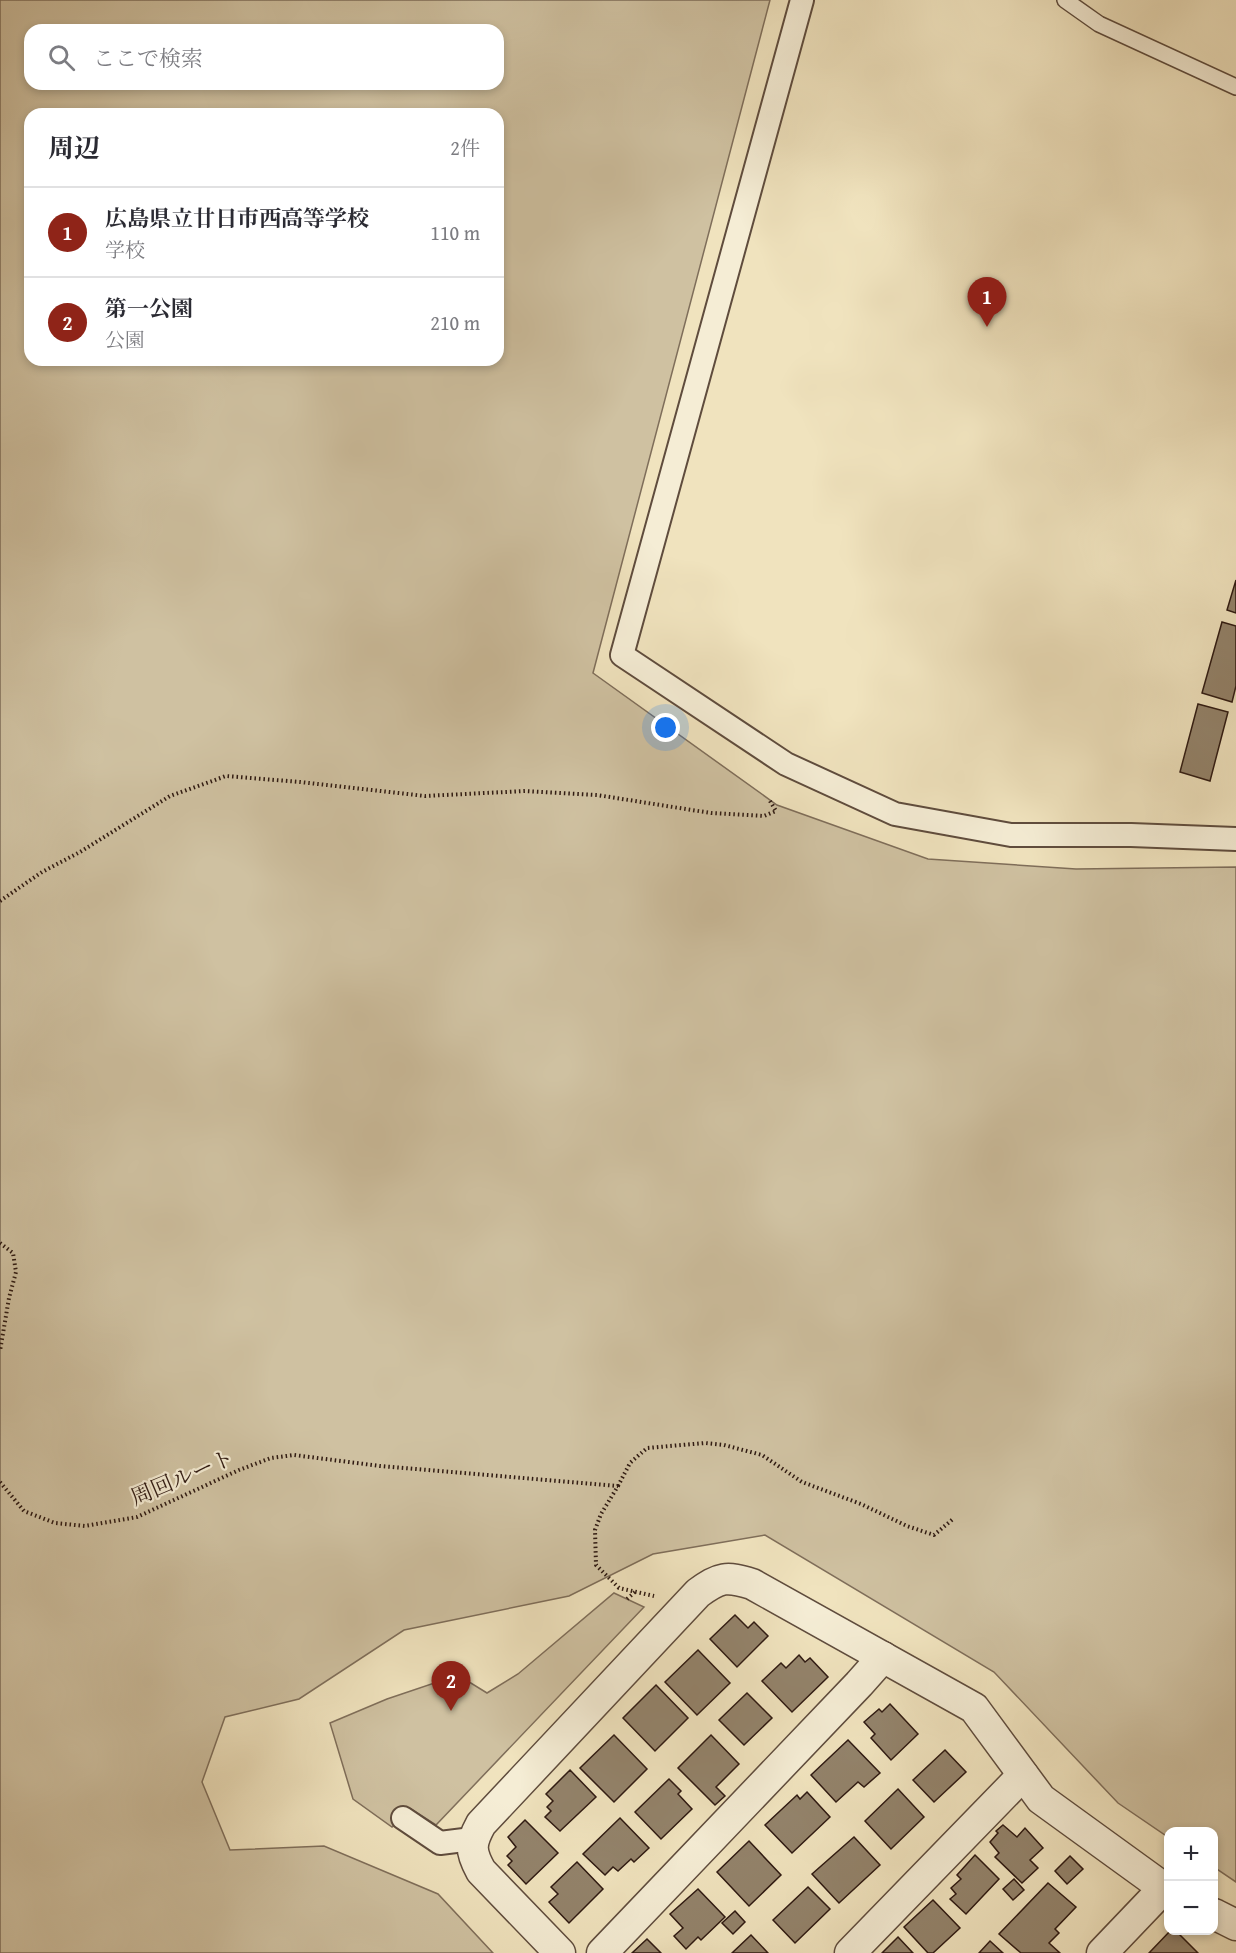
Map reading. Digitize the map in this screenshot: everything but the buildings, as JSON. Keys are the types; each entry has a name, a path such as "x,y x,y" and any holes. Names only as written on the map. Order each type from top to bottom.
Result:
{"street":[{"path":"802,0 622,655 786,764 895,814 1011,835 1131,835 1236,839"},
{"path":"560,1953 481,1871 473,1856 472,1839 481,1824 698,1593 714,1581 734,1578 752,1584 974,1708 1044,1802 1164,1889"},
{"path":"602,1953 883,1657"},
{"path":"850,1953 1023,1775"},
{"path":"403,1818 440,1843 472,1839"},
{"path":"1102,1953 1164,1892"},
{"path":"1218,1916 1236,1925"}],"lane":[{"path":"1065,0 1099,24 1236,87"}],"path":[{"path":"0,901 42,872 80,852 170,796 226,776 425,796 525,791 597,795 711,813 764,816 776,811 770,801"},
{"path":"0,1243 13,1253 16,1272 0,1351"},
{"path":"657,1597 618,1588 596,1565 595,1530 601,1514 630,1463 647,1448 705,1443 724,1445 762,1455 802,1482 934,1535 952,1519"},
{"name":"周回ルート","path":"0,1482 24,1511 55,1523 85,1526 137,1517 239,1470 271,1458 294,1455 618,1486"},
{"path":"627,1599 636,1592"}],"shaded area":[{"path":"0,0 770,0 593,673 777,805 928,859 1076,869 1236,867 1236,1882 1218,1870 1218,1827 1164,1827 1164,1834 1118,1803 994,1672 765,1535 653,1554 569,1596 404,1630 299,1699 225,1717 202,1782 230,1850 324,1846 438,1894 493,1953 0,1953"},
{"path":"614,1593 644,1607 436,1825 411,1809 392,1827 353,1799 330,1723 387,1699 458,1675 487,1693 518,1674"}],"place":[{"name":"広島県立廿日市西高等学校","path":"987,327"},
{"name":"第一公園","path":"451,1711"}]}
